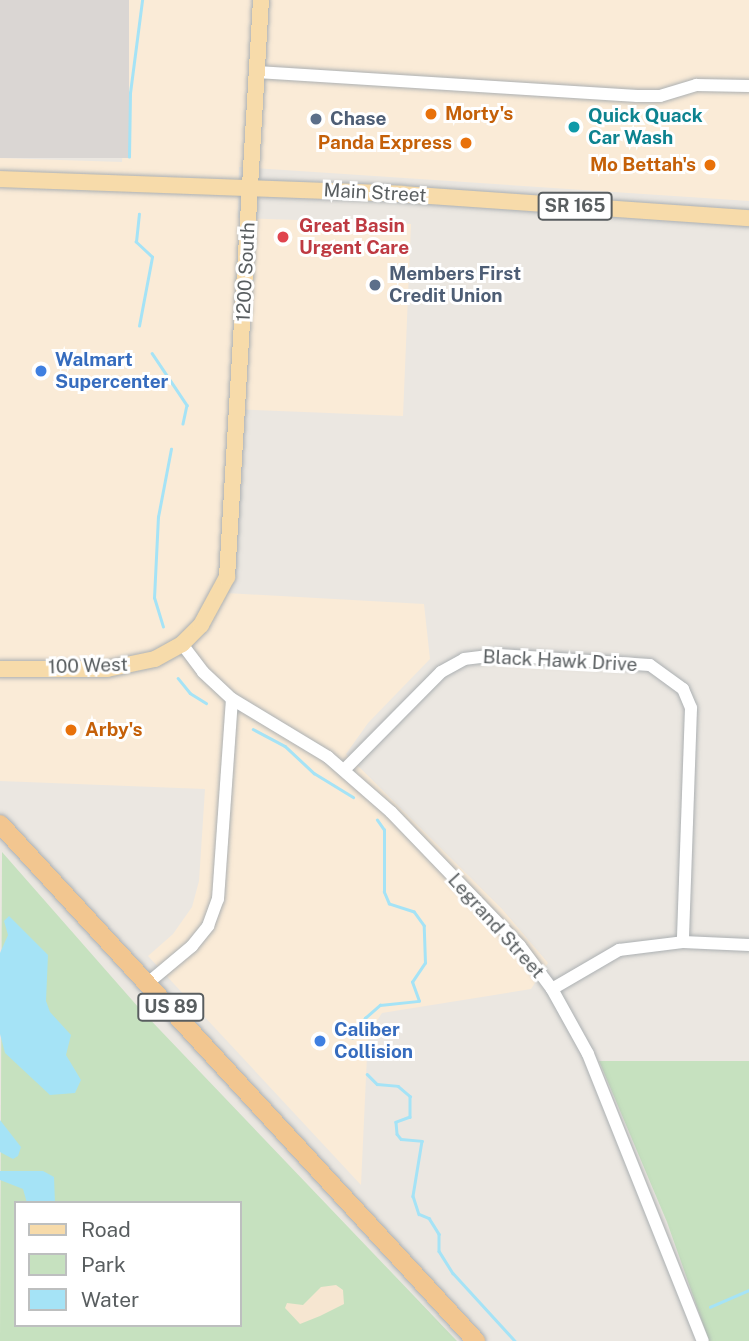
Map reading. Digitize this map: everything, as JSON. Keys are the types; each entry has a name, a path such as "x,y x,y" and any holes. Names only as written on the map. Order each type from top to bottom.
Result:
{"highway":[{"name":"US 89","path":"0,824 149,982 476,1341"}],"main road":[{"name":"1200 South","path":"231,545 261,0"},
{"name":"Main Street","path":"0,179 250,187 749,218"},
{"name":"100 West","path":"0,669 129,667 182,644 216,605 227,577 231,545"}],"street":[{"path":"257,72 637,96 660,96 696,85 749,86"},
{"name":"Legrand Street","path":"182,644 203,672 232,699 344,771 391,812 512,938 552,989 588,1054 623,1135 703,1341"},
{"name":"Black Hawk Drive","path":"344,771 441,672 464,659 499,655 650,665 683,689 691,708 683,942"},
{"path":"149,982 192,946 208,926 218,899 232,699"},
{"path":"552,989 619,950 683,942 749,945"}],"shaded area":[{"path":"0,0 129,0 129,158 0,158"},
{"path":"129,0 749,0 749,201 239,167 238,218 411,224 403,416 232,409 226,593 424,604 430,659 368,723 346,754 502,909 548,963 531,989 382,1013 368,1034 361,1185 148,956 173,934 192,907 199,881 205,789 0,781 0,158 122,162"}],"green space":[{"path":"2,852 139,1008 457,1341 0,1341"},
{"path":"599,1061 749,1061 749,1341 709,1341 667,1222"}],"sand":[{"path":"336,1285 343,1290 344,1304 320,1316 300,1324 285,1308 287,1303 303,1305 321,1287"}],"water":[{"path":"9,916 48,955 46,1001 50,1012 71,1035 66,1055 81,1080 75,1093 50,1095 5,1053 0,1034 0,953 8,935 4,921"},
{"path":"0,1120 21,1147 18,1156 13,1159 0,1152"},
{"path":"0,1171 43,1171 54,1177 55,1201 26,1201 23,1189 0,1180"}],"waterway":[{"path":"129,157 130,93 142,0"},
{"path":"139,214 136,242 152,257 139,326"},
{"path":"152,353 187,405 183,424"},
{"path":"163,627 154,598 158,517 171,449"},
{"path":"178,678 190,693 206,703"},
{"path":"253,729 285,746 314,773 353,797"},
{"path":"352,1038 365,1018 380,1005 419,1001 412,982 425,963 424,926 414,912 389,904 384,892 384,830 377,820"},
{"path":"367,1074 377,1084 398,1086 410,1096 410,1117 396,1122 397,1134 401,1139 422,1141 413,1196 419,1214 429,1218 439,1234 439,1251 453,1273 515,1341"},
{"path":"710,1307 749,1290"}],"place":[{"name":"Morty's","path":"431,114"},
{"name":"Chase","path":"316,119"},
{"name":"Quick Quack Car Wash","path":"574,127"},
{"name":"Panda Express","path":"466,143"},
{"name":"Mo Bettah's","path":"710,165"},
{"name":"Great Basin Urgent Care","path":"283,237"},
{"name":"Members First Credit Union","path":"375,285"},
{"name":"Walmart Supercenter","path":"41,371"},
{"name":"Arby's","path":"71,730"},
{"name":"Caliber Collision","path":"320,1041"}]}
